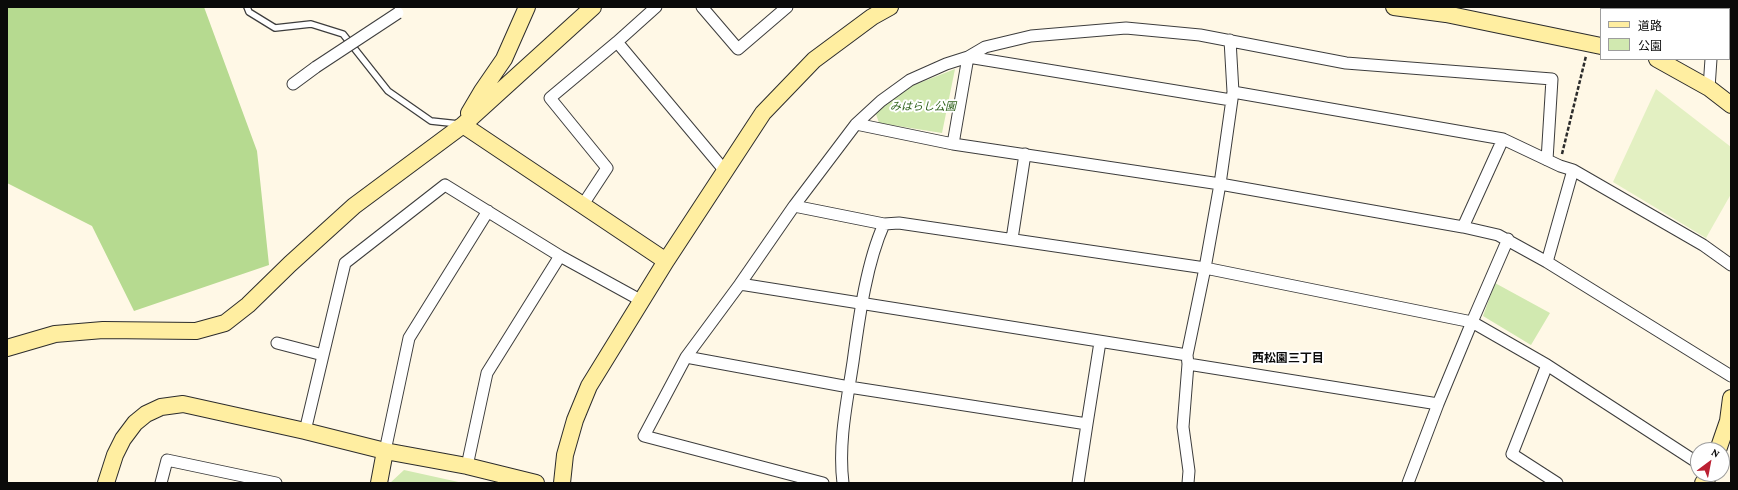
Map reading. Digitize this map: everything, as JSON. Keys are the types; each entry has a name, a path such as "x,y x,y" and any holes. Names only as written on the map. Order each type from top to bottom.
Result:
{"street":[{"path":"463,125 482,91 504,58 527,7"},
{"path":"7,348 55,334 103,330 196,331 225,323 248,305 290,264 354,206 463,125 593,7"},
{"path":"582,206 607,168 550,98 656,7"},
{"path":"702,7 738,49 787,7"},
{"path":"562,483 565,455 575,420 589,386 666,261 763,113 814,60 872,17 890,7"},
{"path":"1394,7 1446,11 1595,45"},
{"path":"293,84 398,10"},
{"path":"823,483 644,436 686,357 740,284 794,206 856,124 881,101 910,80 946,64 968,57 986,47 1031,36 1126,28 1200,35 1346,63 1552,79 1547,160"},
{"path":"1188,483 1189,471 1183,427 1187,360 1220,184 1232,96 1230,40"},
{"path":"617,42 725,171"},
{"path":"968,57 1232,96 1503,139 1560,166 1573,170 1703,245 1731,265"},
{"path":"953,144 968,57"},
{"path":"1659,60 1709,88 1731,105"},
{"path":"1709,88 1711,60"},
{"path":"856,124 953,144 1220,184 1463,227 1498,235 1508,239 1547,262 1731,376"},
{"path":"463,125 666,261"},
{"path":"1463,227 1503,139"},
{"path":"1012,239 1025,154"},
{"path":"1547,262 1573,170"},
{"path":"305,431 345,263 445,186 560,256 642,301"},
{"path":"794,206 884,224 899,223 1205,268 1472,322 1547,365 1690,458"},
{"path":"379,483 409,338 488,211"},
{"path":"843,483 841,467 844,424 862,303 878,236 884,224"},
{"path":"1408,483 1438,404 1508,239"},
{"path":"468,466 487,373 560,256"},
{"path":"740,284 1100,342 1187,360 1438,404"},
{"path":"277,342 323,355"},
{"path":"1078,483 1100,342"},
{"path":"686,357 849,387 1087,424"},
{"path":"1547,365 1512,454 1557,483"},
{"path":"1721,442 1728,421 1731,398"},
{"path":"106,483 115,455 123,439 135,423 146,414 161,407 183,404 305,431 385,451 468,466 536,483"},
{"path":"161,483 167,460 276,483"}],"lane":[{"path":"247,7 249,12 275,28 311,24 343,34 388,91 431,121 463,125"}],"path":[{"path":"1560,166 1595,45"}],"green space":[{"path":"7,7 204,7 257,151 269,265 134,311 92,226 7,183"},
{"name":"みはらし公園","path":"955,69 942,133 879,123 875,111 909,87"},
{"path":"1656,89 1731,147 1731,194 1706,238 1613,182"},
{"path":"1495,283 1550,313 1531,345 1483,316"},
{"path":"404,470 463,483 390,483"}],"district":[{"name":"西松園三丁目","path":"1288,358"}]}
